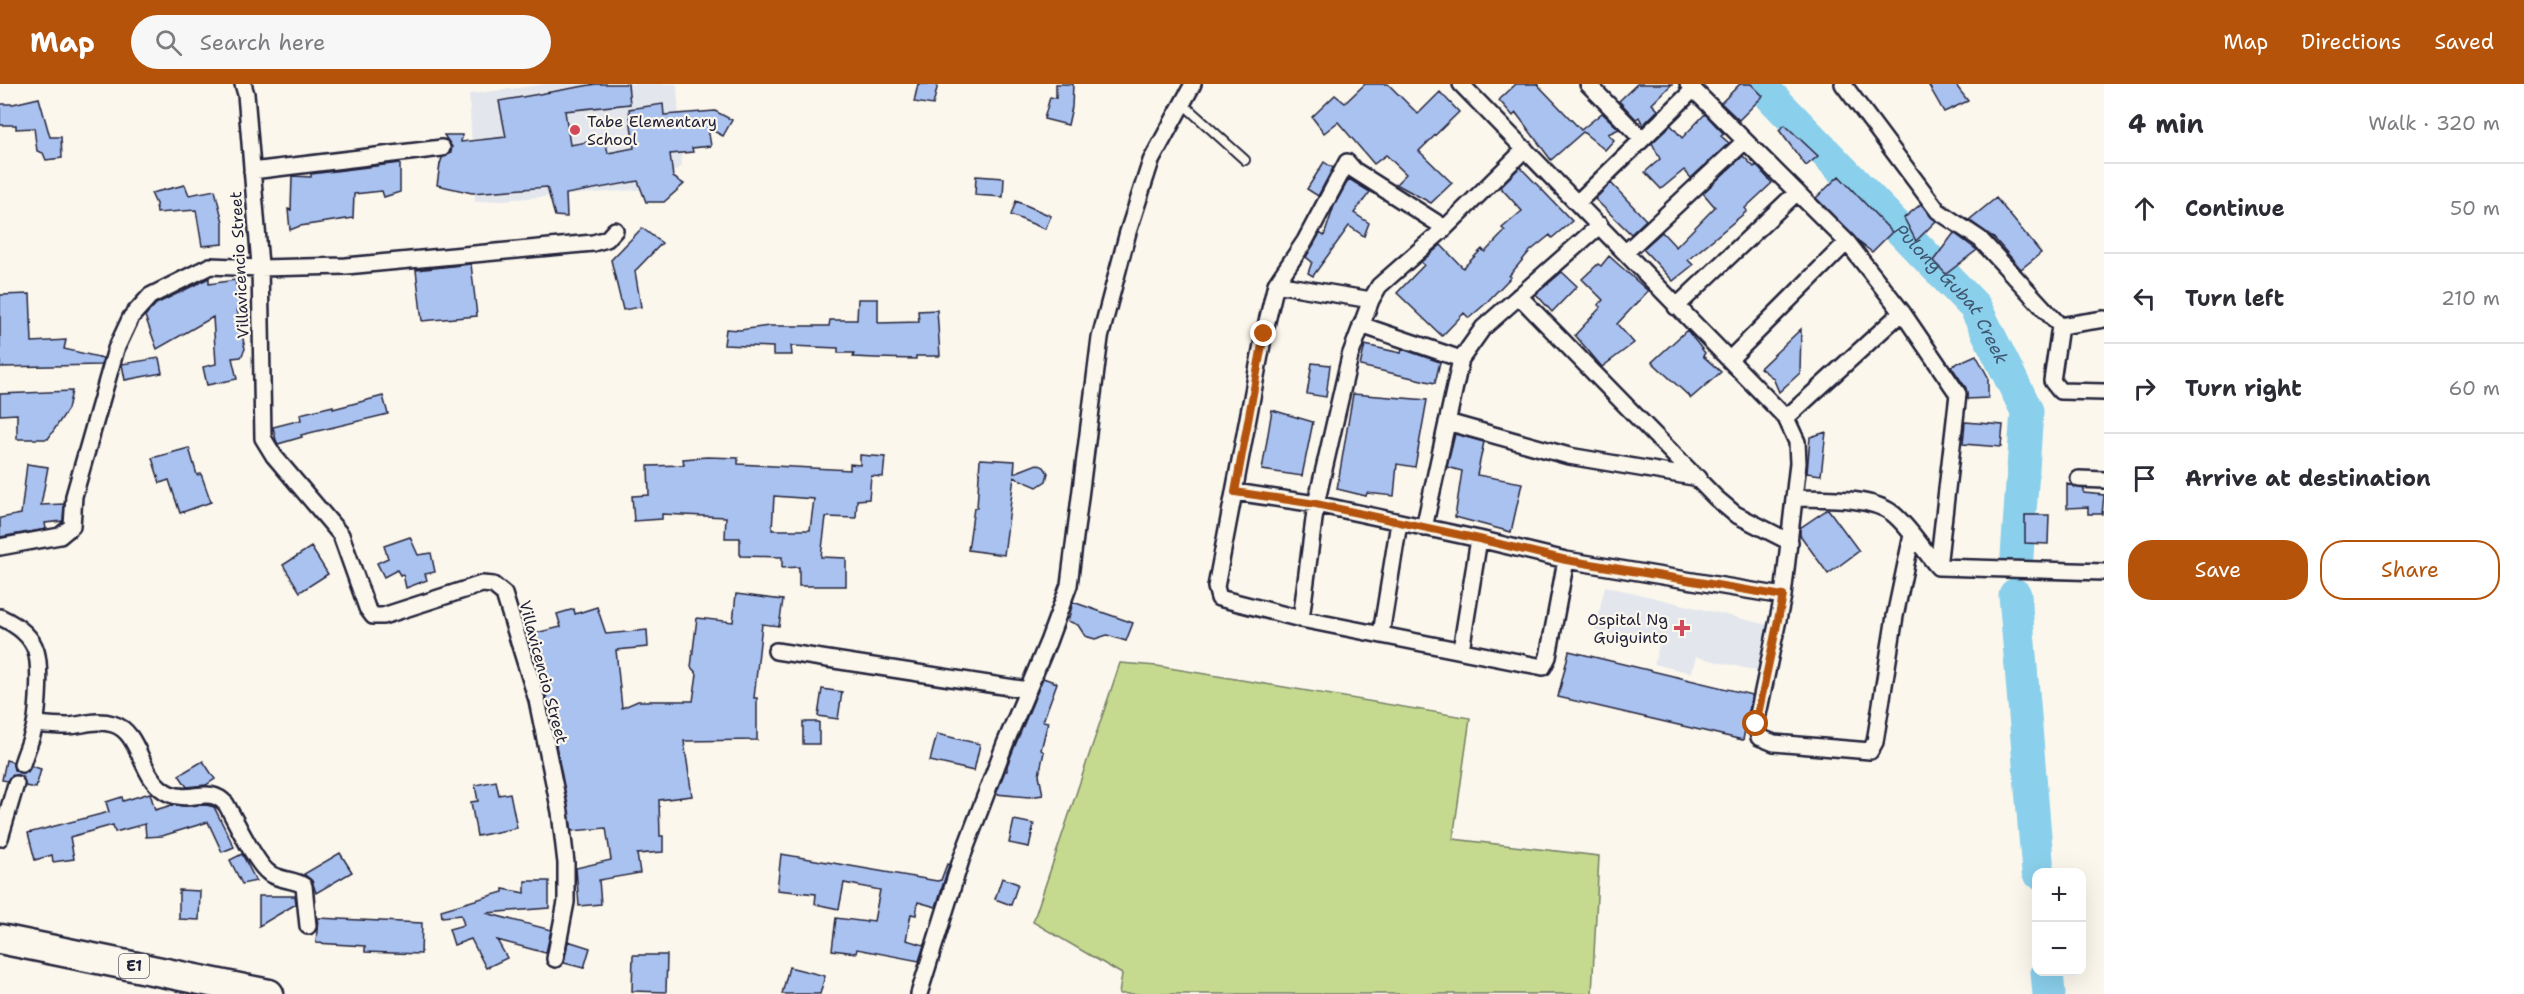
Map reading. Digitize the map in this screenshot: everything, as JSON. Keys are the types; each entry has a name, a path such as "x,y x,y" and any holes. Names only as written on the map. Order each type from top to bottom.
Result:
{"highway":[{"name":"E1","path":"0,939 269,994"}],"street":[{"name":"Villavicencio Street","path":"243,84 246,94 260,268 263,438 274,456 341,535 367,608 373,616 383,616 482,584 493,585 504,594 537,700 560,812 566,863 566,902 555,959"},
{"path":"919,994 961,860 1069,585 1100,338 1128,232 1151,161 1193,84"},
{"path":"1461,84 1786,418 1797,442 1798,463 1783,596 1756,724 1760,736 1774,743 1870,751 1875,742 1895,616 1912,536"},
{"path":"1588,84 1642,139"},
{"path":"1843,84 1938,211 1980,239 2060,326"},
{"path":"1578,202 1691,87 1847,242 1902,312 1958,394 1938,567"},
{"path":"1626,252 1745,141"},
{"path":"252,171 442,148"},
{"path":"1301,619 1316,504 1350,356 1371,300 1379,286 1445,228 1525,149"},
{"path":"1445,228 1354,170 1347,162 1305,241 1276,284 1264,334 1216,587 1220,598 1301,619 1543,667 1548,657 1566,560"},
{"path":"1676,307 1796,193"},
{"path":"1424,528 1461,359 1483,328 1600,225"},
{"path":"0,547 60,536 72,526 74,496 116,349 131,317 150,296 210,266 260,268 346,266 593,243 606,239 615,230"},
{"path":"1730,359 1847,242"},
{"path":"1276,284 1371,300"},
{"path":"1519,296 1716,498 1735,514 1790,542"},
{"path":"1786,418 1902,312"},
{"path":"2060,326 2104,319"},
{"path":"1361,326 1461,359"},
{"path":"2060,326 2052,381 2055,386 2060,391 2104,392"},
{"path":"1448,422 1569,456 1699,478"},
{"path":"2079,479 2104,480"},
{"path":"1235,492 1316,504 1566,560 1783,596"},
{"path":"1795,498 1880,506 1893,513 1938,567 2104,572"},
{"path":"1381,634 1399,523"},
{"path":"1461,650 1479,539"},
{"path":"0,617 17,625 30,639 36,651 38,673 35,724 22,764"},
{"path":"776,651 1028,690"},
{"path":"35,724 70,726 98,721 116,725 130,735 150,779 168,793 182,797 210,794 219,796 268,873 284,881 302,883 308,926"},
{"path":"0,838 16,784"}],"lane":[{"path":"1182,103 1245,160"}],"shaded area":[{"name":"Tabe Elementary School","path":"548,84 677,84 682,166 650,189 475,202 469,94"},
{"name":"Ospital Ng Guiguinto","path":"1605,586 1769,625 1758,671 1696,657 1691,673 1654,664 1659,645 1595,630"}],"green space":[{"path":"1120,663 1157,666 1470,718 1453,839 1599,856 1592,994 1119,994 1122,974 1033,922"}],"building":[{"name":"Tabe Elementary School","path":"596,84 628,84 630,104 565,111 570,145 605,139 608,153 634,148 629,109 663,104 664,115 715,111 732,120 723,136 708,128 711,146 692,148 693,152 670,154 673,177 684,184 664,202 646,202 638,181 566,194 567,217 555,216 547,187 472,193 437,185 442,158 451,152 452,147 444,135 462,135 461,142 506,137 499,101"},
{"path":"918,84 938,84 933,105 914,102"},
{"path":"1056,84 1073,84 1068,125 1044,119 1050,97 1056,98"},
{"path":"1365,84 1388,84 1418,114 1440,92 1459,112 1419,151 1452,183 1431,203 1396,184 1406,174 1386,155 1374,164 1338,122 1324,133 1312,117 1335,95 1345,103"},
{"path":"1516,84 1537,84 1581,130 1602,113 1619,129 1608,134 1614,140 1605,150 1583,132 1551,160 1516,113 1513,116 1499,100"},
{"path":"1637,84 1672,84 1652,104 1658,110 1643,125 1639,117 1636,119 1619,101"},
{"path":"1740,84 1751,84 1763,96 1739,120 1721,103"},
{"path":"1928,84 1955,84 1968,101 1944,112"},
{"path":"39,98 50,137 61,137 62,158 46,160 43,153 37,151 34,128 16,129 16,125 0,125 0,104 13,104"},
{"path":"1705,114 1724,134 1721,136 1729,143 1691,178 1684,170 1661,189 1645,172 1660,159 1652,143 1671,125 1682,138"},
{"path":"1785,125 1818,156 1806,166 1779,130"},
{"path":"1743,156 1754,167 1756,165 1772,183 1745,208 1747,211 1688,260 1693,265 1673,281 1643,249 1662,232 1676,247 1715,207 1703,193"},
{"path":"1324,162 1333,168 1318,196 1307,189"},
{"path":"400,163 400,192 384,197 382,191 354,194 353,218 300,226 290,230 288,209 291,210 292,176 311,177 311,174"},
{"path":"1520,167 1572,221 1552,238 1550,235 1529,252 1509,276 1511,277 1484,305 1469,318 1464,313 1442,336 1397,293 1424,265 1421,262 1441,245 1463,268 1482,249 1485,252 1505,231 1502,228 1522,211 1500,187"},
{"path":"976,176 1004,178 1003,197 975,195"},
{"path":"1839,176 1892,232 1872,252 1860,243 1816,198"},
{"path":"1349,179 1370,192 1354,213 1369,223 1364,236 1349,226 1313,276 1308,273 1312,262 1306,257 1320,233 1324,236 1334,206"},
{"path":"1611,183 1646,220 1631,234 1595,199"},
{"path":"185,185 189,195 215,190 223,222 223,244 202,246 196,210 157,213 151,193"},
{"path":"1996,198 2041,253 2021,269 1994,238 1969,220"},
{"path":"1016,201 1051,216 1045,229 1011,215"},
{"path":"1921,204 1936,221 1916,241 1904,218"},
{"path":"642,228 662,243 635,271 641,307 623,310 611,260"},
{"path":"1954,233 1977,250 1946,274 1933,261"},
{"path":"1609,256 1648,291 1617,324 1634,343 1602,367 1575,335 1601,307 1598,305 1603,300 1582,279 1598,264 1601,266"},
{"path":"471,264 477,316 422,321 416,270"},
{"path":"1562,272 1577,286 1552,312 1536,294"},
{"path":"209,278 209,284 235,280 242,309 237,309 245,349 241,357 232,358 237,379 207,385 203,367 216,364 213,317 157,349 145,316 156,304"},
{"path":"30,294 32,342 66,340 64,349 103,358 101,365 0,367 0,295"},
{"path":"858,299 878,299 878,323 919,322 918,311 937,310 940,356 916,356 916,359 853,357 854,353 838,353 838,348 791,346 792,355 773,355 773,347 724,345 726,329 829,326 830,320 857,320"},
{"path":"1801,329 1800,373 1779,392 1773,378 1760,368"},
{"path":"1687,330 1705,353 1703,356 1721,372 1691,398 1652,362"},
{"path":"1365,345 1401,353 1402,349 1440,362 1435,383 1360,366"},
{"path":"1976,355 1988,377 1988,398 1967,399 1966,388 1951,366"},
{"path":"159,358 162,373 125,380 122,364"},
{"path":"1312,363 1330,365 1326,397 1307,394"},
{"path":"72,391 68,409 48,439 17,439 17,414 0,415 0,394"},
{"path":"1353,394 1427,400 1415,467 1397,464 1394,496 1367,493 1366,496 1337,489"},
{"path":"383,396 388,414 301,435 302,437 278,444 276,440 273,427 301,420 300,414 333,406 333,409"},
{"path":"1272,410 1313,422 1302,476 1262,470"},
{"path":"1965,422 2003,425 2001,447 1963,444"},
{"path":"1826,432 1821,475 1807,473 1810,437"},
{"path":"1455,434 1484,442 1477,475 1522,483 1511,532 1455,517 1462,471 1447,467"},
{"path":"189,448 197,475 201,474 211,502 180,513 169,480 160,483 152,458"},
{"path":"860,455 885,457 883,477 871,476 869,499 857,500 856,518 826,517 821,557 846,558 846,586 799,586 799,567 782,568 782,557 740,556 740,538 725,538 726,517 662,514 662,519 634,521 632,496 649,495 648,466 684,465 683,459 707,457 738,458 738,464 850,470 850,464 860,465","holes":["774,496 814,499 810,530 772,530"]},
{"path":"980,459 1015,461 1014,473 1037,464 1044,467 1048,473 1046,481 1037,487 1014,477 1004,555 968,550 974,508 977,508"},
{"path":"27,464 48,467 41,505 64,504 63,521 45,523 46,529 0,537 0,518 21,514"},
{"path":"2067,484 2084,489 2084,493 2104,495 2102,514 2088,514 2088,507 2067,508"},
{"path":"1828,509 1859,551 1828,574 1800,535 1800,528"},
{"path":"2025,515 2049,515 2048,544 2025,543"},
{"path":"410,537 418,555 431,553 435,572 425,574 427,580 406,588 403,574 400,575 397,570 384,577 377,563 388,558 384,546"},
{"path":"311,547 328,574 300,592 283,565"},
{"path":"736,594 783,600 779,626 762,624 754,698 757,698 757,740 684,741 692,796 659,800 663,852 637,854 640,873 599,880 601,904 579,906 576,868 611,860 606,828 572,831 547,698 527,635 561,627 557,614 574,609 575,614 597,607 606,634 647,630 648,647 616,650 622,708 638,701 693,701 697,674 691,667 697,618 733,622"},
{"path":"1073,602 1133,623 1126,641 1107,635 1095,639 1085,636 1078,625 1068,621"},
{"path":"1569,651 1752,695 1743,740 1558,697"},
{"path":"1043,678 1057,683 1043,721 1048,722 1041,750 1044,752 1039,775 1043,795 1029,797 996,794 1005,771 1007,771 1007,766"},
{"path":"822,689 842,692 838,719 818,716"},
{"path":"803,722 819,722 819,744 803,744"},
{"path":"937,734 980,744 974,771 930,761"},
{"path":"6,760 13,762 14,770 20,773 28,772 31,766 41,769 36,788 25,786 23,778 18,775 10,777 7,781 2,780"},
{"path":"203,761 215,779 206,785 187,787 179,775"},
{"path":"496,781 499,795 510,793 517,828 477,836 471,802 478,801 475,785"},
{"path":"150,793 155,810 172,805 214,807 234,847 222,852 208,822 162,836 146,837 145,824 115,832 113,825 70,837 74,859 53,862 52,855 35,860 28,833 109,812 106,802 122,797 123,801"},
{"path":"1014,820 1034,824 1029,847 1009,843"},
{"path":"340,853 352,872 316,893 312,881 304,874"},
{"path":"242,854 256,881 242,884 230,860"},
{"path":"781,854 937,881 941,880 947,864 949,865 936,907 918,902 916,915 911,914 906,940 924,945 919,961 857,949 856,953 832,950 836,918 874,921 880,890 844,883 839,909 815,904 816,894 777,890"},
{"path":"1002,878 1018,884 1011,905 995,899"},
{"path":"525,881 549,881 549,908 486,913 551,930 546,953 497,940 507,958 486,968 471,939 454,945 449,929 464,925 461,915 442,917 441,910 503,892 503,889 525,893"},
{"path":"179,890 200,891 199,920 179,919"},
{"path":"259,896 295,896 296,904 259,926"},
{"path":"318,918 422,923 421,954 365,952 365,946 316,943"},
{"path":"568,941 590,948 584,968 564,963"},
{"path":"633,955 667,955 666,992 632,991"},
{"path":"789,967 825,976 820,994 782,994"}],"waterway":[{"name":"Pulong Gubat Creek","path":"1759,84 1975,307 2027,411 2017,556"},
{"name":"Pulong Gubat Creek","path":"2015,595 2038,868"},
{"name":"Pulong Gubat Creek","path":"2047,976 2049,994"}],"place":[{"name":"Tabe Elementary School","path":"575,130"},
{"name":"Ospital Ng Guiguinto","path":"1682,628"}],"route":[{"path":"1264,334 1235,492 1316,504 1566,560 1783,596 1756,724"}]}
